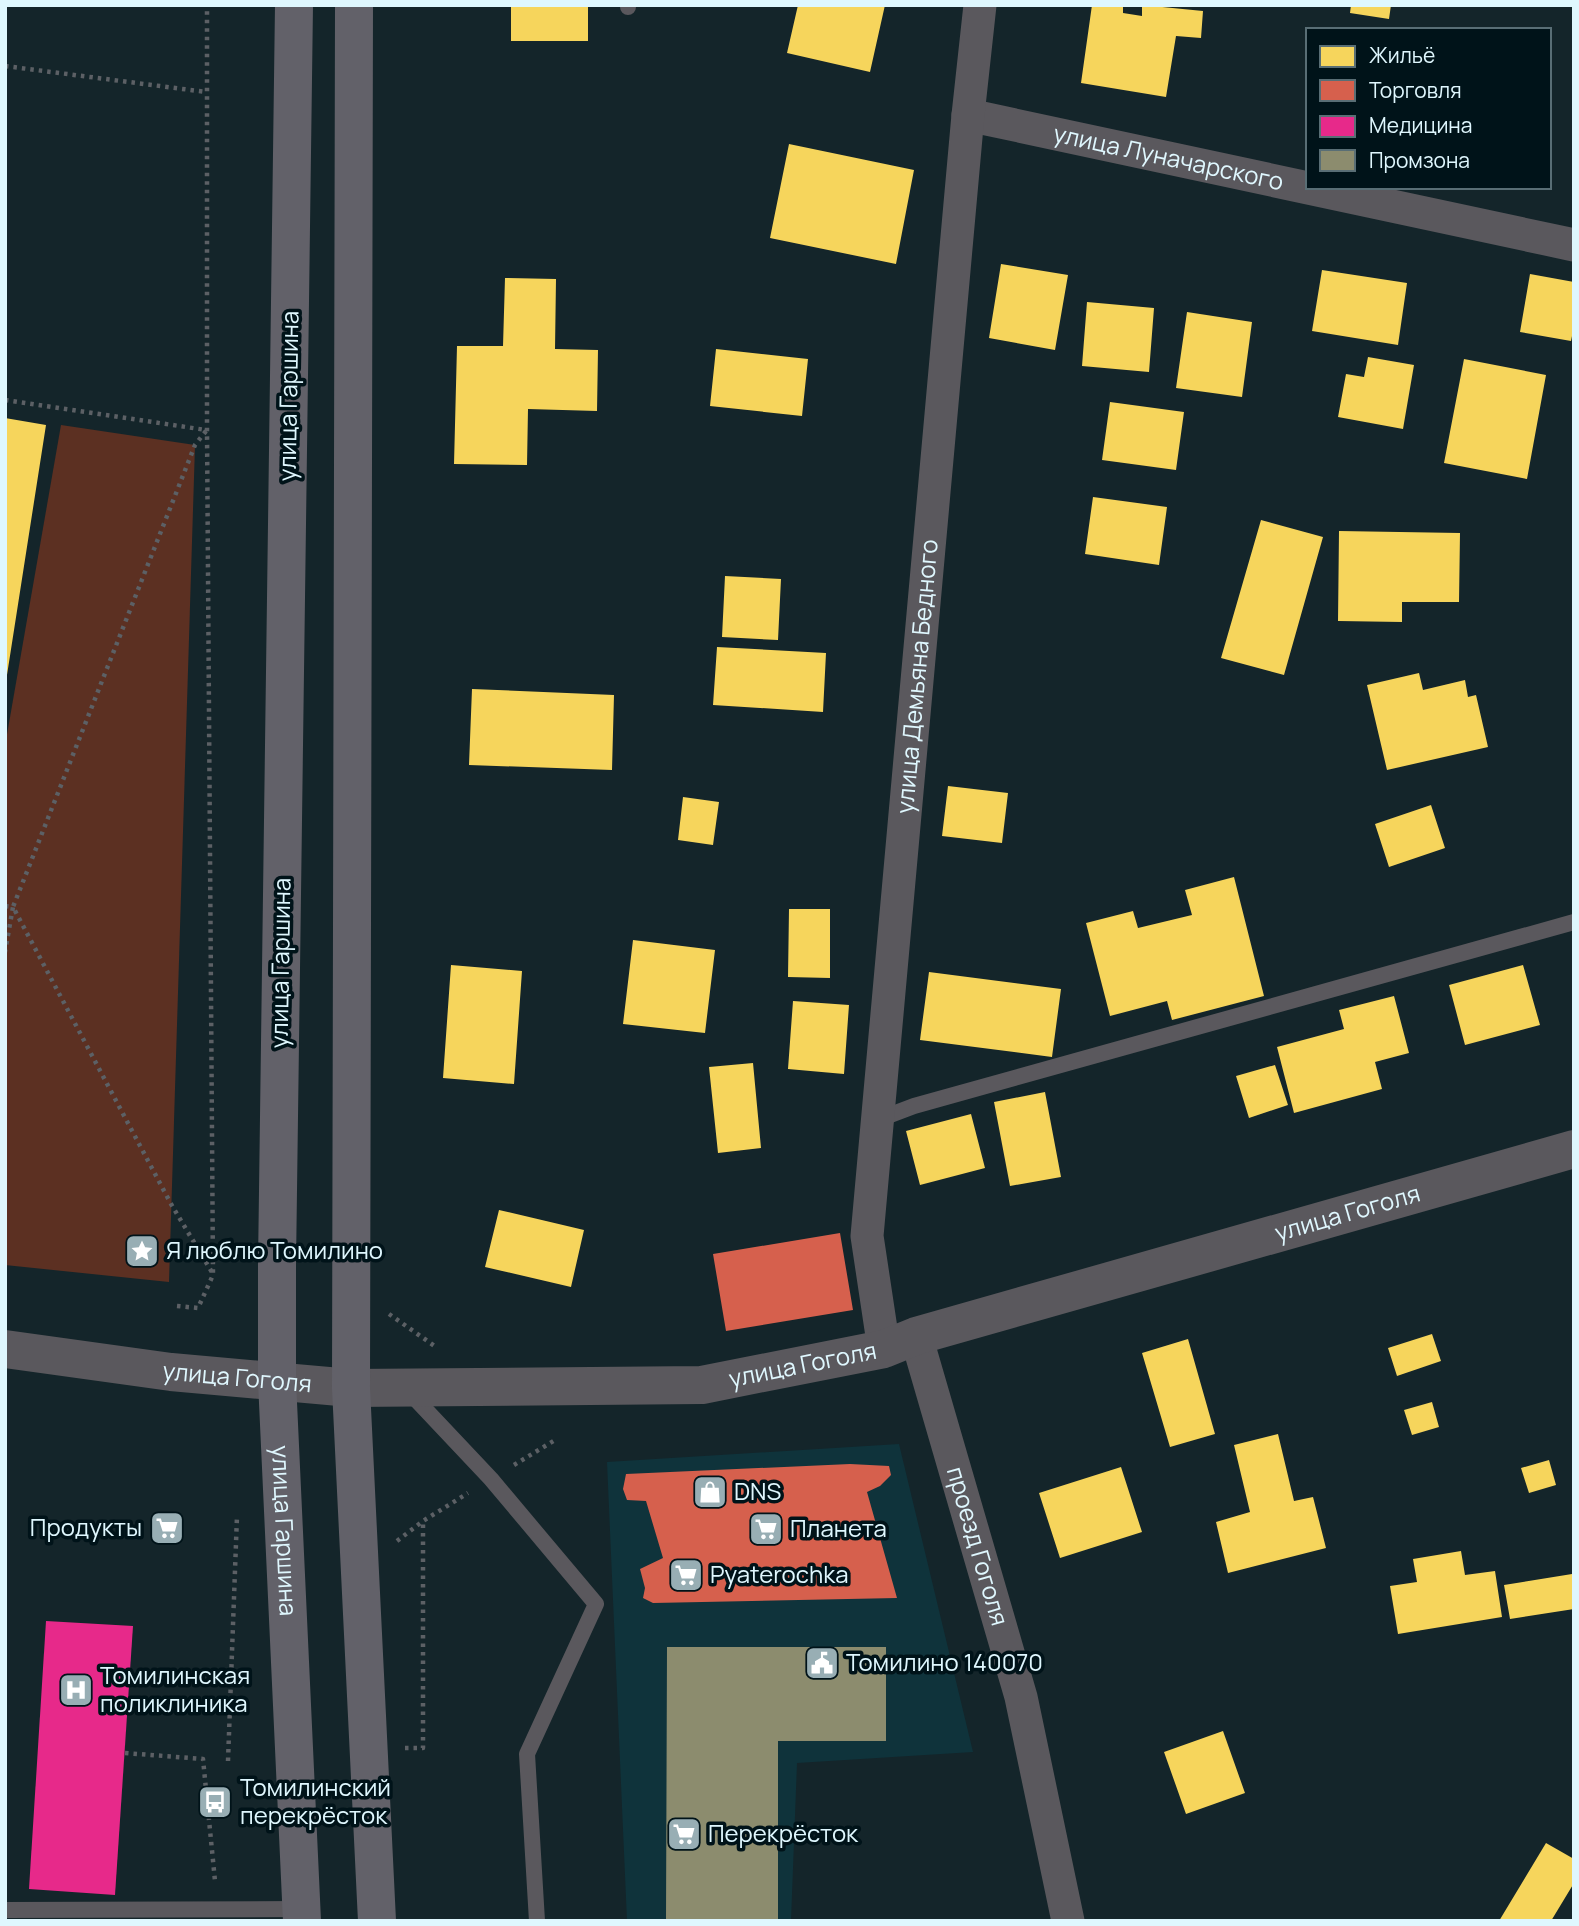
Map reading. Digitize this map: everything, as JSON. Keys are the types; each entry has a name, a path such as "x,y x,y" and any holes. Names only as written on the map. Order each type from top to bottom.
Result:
{"main road":[{"name":"улица Гаршина","path":"294,5 276,1265 277,1381 301,1915"},
{"path":"354,5 351,1388 377,1921"}],"street":[{"name":"улица Демьяна Бедного","path":"900,1343 867,1236 968,115 981,5"},
{"name":"улица Луначарского","path":"968,115 1306,188"},
{"name":"улица Луначарского","path":"1313,189 1574,245"},
{"name":"улица Гоголя","path":"5,1349 171,1372 351,1388 702,1385 900,1343 1574,1149"},
{"name":"проезд Гоголя","path":"900,1343 1021,1697 1068,1921"}],"lane":[{"path":"877,1120 914,1106 1574,922"},
{"path":"405,1388 491,1479 596,1604 527,1754 537,1921"},
{"path":"199,1921 216,1908"},
{"path":"5,1910 216,1908 301,1915"}],"path":[{"path":"177,1306 198,1308 214,1275 207,430 207,5"},
{"path":"5,66 206,92"},
{"path":"5,400 207,430"},
{"path":"5,952 13,907 195,445 207,430"},
{"path":"5,906 13,907"},
{"path":"13,907 171,1204 214,1275"},
{"path":"380,1307 435,1347 447,1350"},
{"path":"228,1761 237,1516"},
{"path":"423,1521 424,1748"},
{"path":"125,1754 203,1759 216,1908"}],"shaded area":[{"path":"61,425 195,445 169,1282 5,1265 5,746"},
{"path":"899,1444 973,1752 797,1763 791,1921 627,1921 607,1462"}],"building: Жильё":[{"path":"511,5 588,5 588,41 511,41"},
{"path":"798,5 885,5 870,72 787,53"},
{"path":"1092,5 1123,5 1123,13 1142,16 1142,5 1203,11 1201,38 1176,36 1166,97 1081,83"},
{"path":"1351,5 1391,5 1389,19 1350,13"},
{"path":"789,144 914,170 896,264 770,238"},
{"path":"1001,264 1068,275 1055,350 989,338"},
{"path":"1322,270 1407,283 1398,345 1312,331"},
{"path":"1530,274 1574,282 1574,326 1571,341 1520,332"},
{"path":"505,278 556,279 555,349 598,350 597,411 528,409 527,465 454,464 457,346 503,346"},
{"path":"1087,302 1154,308 1149,372 1082,366"},
{"path":"1187,312 1252,322 1242,397 1176,388"},
{"path":"716,349 808,359 802,416 710,406"},
{"path":"1368,357 1414,365 1403,429 1338,417 1346,374 1364,377"},
{"path":"1464,359 1546,375 1527,479 1444,463"},
{"path":"1110,402 1184,412 1176,470 1102,460"},
{"path":"5,418 46,425 7,675 5,675"},
{"path":"1093,497 1167,507 1159,565 1085,554"},
{"path":"1261,520 1323,537 1284,675 1221,658"},
{"path":"1339,531 1460,533 1459,602 1402,602 1402,622 1338,621"},
{"path":"725,576 781,579 778,640 722,637"},
{"path":"717,647 826,653 823,712 713,705"},
{"path":"1419,673 1423,690 1465,680 1468,697 1476,695 1488,747 1387,770 1367,685"},
{"path":"472,689 614,695 612,770 469,765"},
{"path":"948,786 1008,793 1002,843 942,836"},
{"path":"683,797 719,802 713,845 678,840"},
{"path":"1431,805 1445,848 1389,867 1375,824"},
{"path":"1234,877 1264,996 1172,1020 1167,1001 1110,1016 1086,923 1133,911 1138,928 1192,915 1185,890"},
{"path":"789,909 830,909 830,978 788,977"},
{"path":"633,940 715,950 705,1033 623,1024"},
{"path":"451,965 522,971 514,1084 443,1078"},
{"path":"1523,965 1540,1025 1465,1045 1449,985"},
{"path":"929,972 1061,989 1052,1057 920,1040"},
{"path":"1394,996 1409,1053 1375,1062 1382,1089 1294,1113 1277,1047 1344,1029 1339,1010"},
{"path":"793,1001 849,1005 844,1074 788,1069"},
{"path":"753,1063 761,1148 718,1153 709,1067"},
{"path":"1275,1065 1288,1105 1249,1118 1236,1076"},
{"path":"1045,1092 1061,1177 1010,1186 994,1102"},
{"path":"971,1114 985,1168 920,1185 906,1131"},
{"path":"499,1210 584,1230 571,1287 485,1267"},
{"path":"1432,1334 1441,1361 1397,1376 1388,1348"},
{"path":"1188,1339 1215,1434 1170,1447 1142,1353"},
{"path":"1432,1402 1439,1427 1412,1435 1404,1410"},
{"path":"1278,1434 1294,1501 1313,1497 1326,1548 1228,1573 1216,1522 1250,1512 1234,1445"},
{"path":"1549,1460 1556,1485 1529,1493 1521,1468"},
{"path":"1121,1467 1142,1532 1060,1558 1039,1493"},
{"path":"1461,1551 1465,1575 1495,1571 1502,1617 1398,1634 1390,1586 1417,1582 1413,1559"},
{"path":"1572,1574 1574,1609 1510,1619 1504,1585"},
{"path":"1223,1731 1245,1793 1186,1814 1164,1752"},
{"path":"1546,1843 1574,1859 1574,1883 1551,1921 1499,1921"}],"building: Торговля":[{"path":"840,1233 853,1310 726,1331 713,1254"},
{"name":"Планета","path":"850,1464 889,1466 891,1475 880,1486 867,1492 897,1598 653,1603 643,1598 645,1588 640,1569 663,1558 646,1501 627,1500 623,1489 626,1474"}],"building: Медицина":[{"path":"46,1621 133,1626 115,1895 29,1889"}],"building: Промзона":[{"path":"667,1647 886,1647 886,1741 778,1741 778,1921 666,1921"}],"place":[{"name":"Я люблю Томилино","path":"142,1251"},
{"name":"DNS","path":"710,1492"},
{"name":"Продукты","path":"167,1528"},
{"name":"Планета","path":"766,1529"},
{"name":"Pyaterochka","path":"686,1575"},
{"name":"Томилино 140070","path":"822,1663"},
{"name":"Томилинская поликлиника","path":"76,1690"},
{"name":"Томилинский перекрёсток","path":"215,1802"},
{"name":"Перекрёсток","path":"684,1834"}]}
